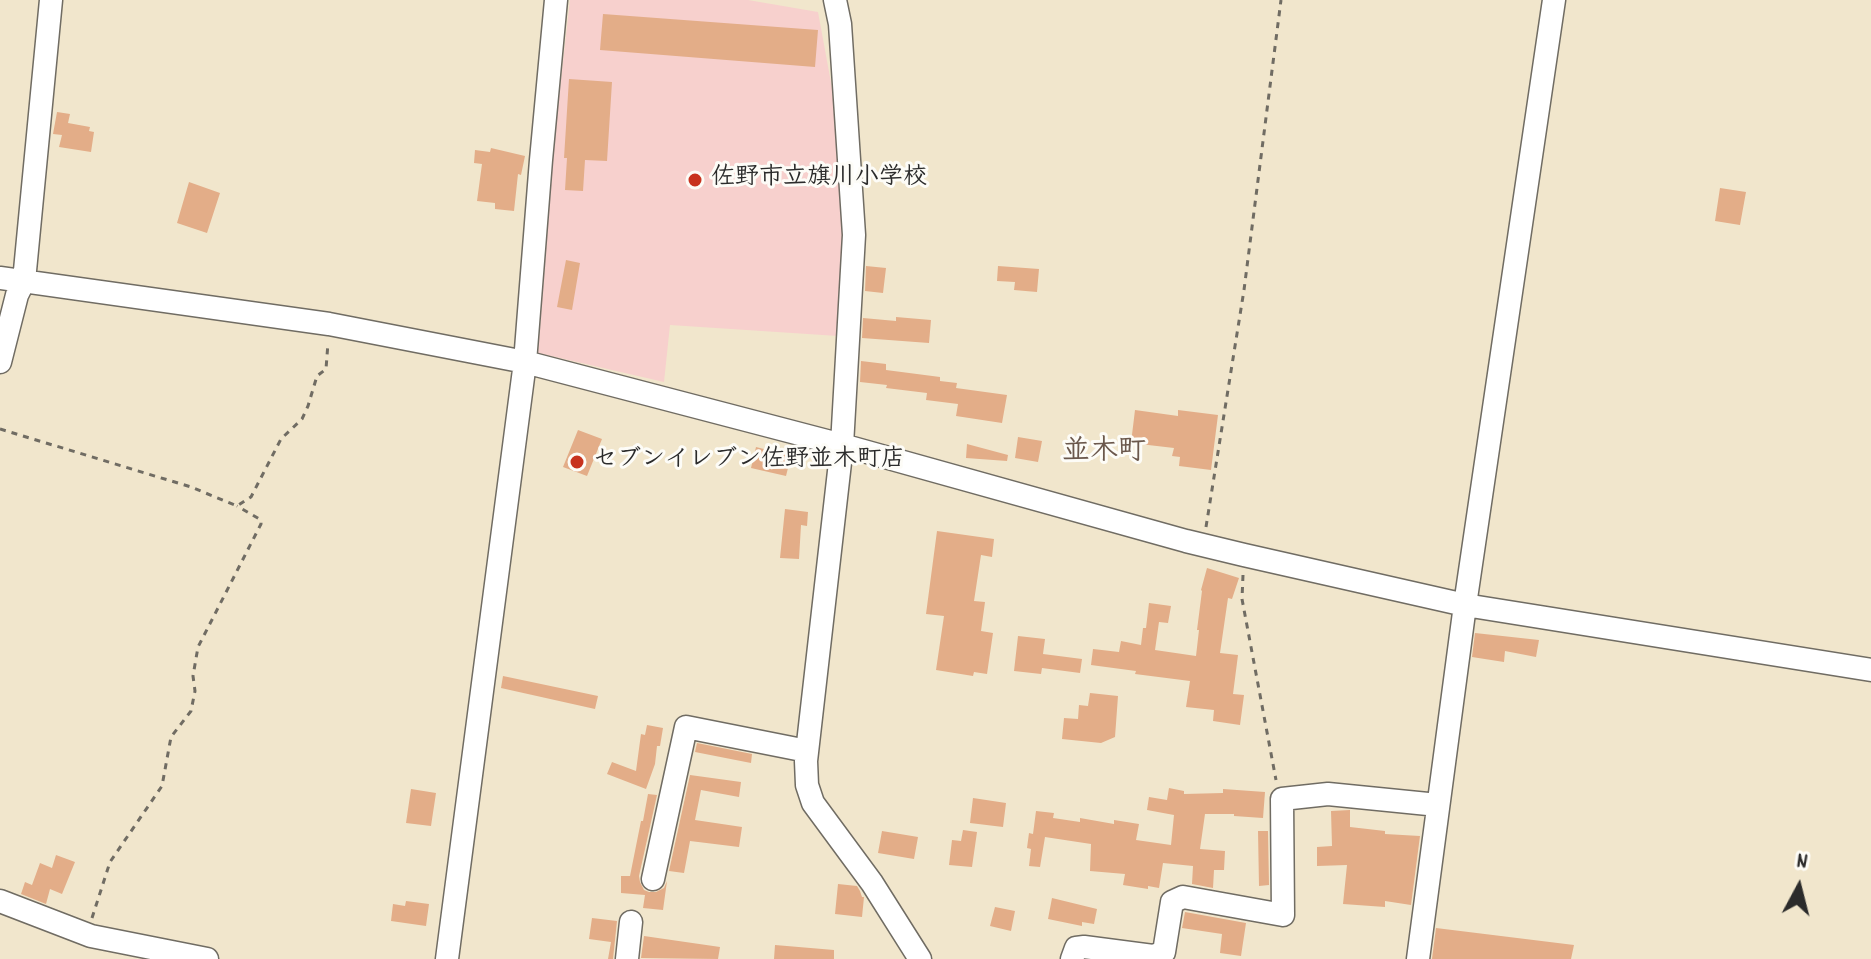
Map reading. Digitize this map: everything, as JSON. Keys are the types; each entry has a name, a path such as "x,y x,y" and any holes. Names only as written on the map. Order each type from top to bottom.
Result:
{"street":[{"path":"0,362 17,295 24,281 51,0"},
{"path":"447,959 525,362 556,0"},
{"path":"835,0 840,24 854,235 842,445 807,751 807,785 813,803 872,883 920,959"},
{"path":"1418,959 1465,605 1554,0"},
{"path":"0,278 329,324 525,362 1244,555 1465,605 1871,670"},
{"path":"653,879 686,727 807,751"},
{"path":"1072,959 1076,948 1084,947 1153,956 1164,952 1172,902 1183,897 1283,915 1282,799 1328,794 1438,805"},
{"path":"0,901 91,936 207,959"},
{"path":"627,959 631,922"}],"path":[{"path":"1203,545 1244,290 1281,0"},
{"path":"237,506 251,497 281,439 302,419 317,376 326,369 329,324"},
{"path":"0,429 191,487 237,506 261,520 198,647 191,711 171,737 162,786 110,862 93,916 91,936"},
{"path":"1244,555 1242,599 1282,799"}],"shaded area":[{"name":"佐野市立旗川小学校","path":"570,0 748,0 818,12 832,88 843,229 838,336 670,325 664,382 538,353 555,132"}],"building":[{"path":"603,14 818,30 815,67 600,50"},
{"path":"569,79 612,82 607,161 585,160 583,191 565,190"},
{"path":"57,112 70,114 68,123 90,127 89,131 94,132 91,152 59,147 62,135 53,134"},
{"path":"491,148 525,156 521,175 518,174 514,211 495,209 495,203 477,201 482,164 474,163 475,150 490,152"},
{"path":"189,182 220,193 207,233 177,223"},
{"path":"1720,188 1746,192 1740,225 1715,221"},
{"path":"566,260 580,263 572,310 557,307"},
{"path":"866,266 886,268 883,293 865,291"},
{"path":"998,266 1039,269 1037,292 1014,290 1015,282 997,281"},
{"path":"896,317 931,320 929,343 862,338 863,318 896,321"},
{"path":"861,361 886,364 886,370 940,377 940,381 957,383 956,388 1007,395 1002,423 956,416 958,404 926,400 927,393 860,382"},
{"path":"1135,410 1178,416 1178,410 1218,415 1211,470 1179,466 1180,457 1172,456 1174,448 1131,443"},
{"path":"578,430 602,439 587,476 563,467"},
{"path":"1018,437 1042,441 1038,462 1015,458"},
{"path":"967,444 1008,455 1007,461 966,458"},
{"path":"756,447 791,456 786,476 751,468"},
{"path":"785,509 808,512 807,526 801,525 799,559 780,558"},
{"path":"937,531 994,539 992,557 981,555 974,601 985,602 981,631 993,633 987,674 974,672 973,676 936,670 944,616 926,614"},
{"path":"1207,568 1239,578 1232,599 1228,598 1220,653 1238,655 1233,694 1244,695 1240,725 1213,721 1214,710 1186,707 1190,681 1091,665 1093,649 1119,652 1121,641 1141,645 1149,603 1171,606 1168,623 1159,622 1155,650 1196,656 1201,590"},
{"path":"1475,633 1539,640 1536,657 1505,651 1504,662 1472,657"},
{"path":"1018,636 1045,639 1043,654 1082,659 1080,673 1042,668 1041,674 1014,671"},
{"path":"503,676 598,696 595,709 501,688"},
{"path":"1090,693 1118,696 1115,737 1101,743 1062,739 1064,718 1078,719 1079,705 1088,706"},
{"path":"647,725 663,728 646,789 607,774 612,762 636,771 641,734 645,735"},
{"path":"697,743 752,754 751,763 695,752"},
{"path":"690,775 741,782 739,797 701,790 695,820 742,827 739,847 690,841 684,873 669,871"},
{"path":"1169,788 1184,791 1184,794 1223,793 1223,789 1265,792 1263,818 1205,814 1200,849 1225,851 1224,870 1214,870 1213,888 1192,884 1193,866 1163,863 1159,888 1123,885 1125,874 1090,871 1091,844 1045,837 1040,867 1029,866 1031,849 1027,848 1029,833 1033,834 1036,811 1054,813 1053,818 1080,822 1080,818 1114,824 1114,820 1139,824 1136,840 1171,845 1174,815 1147,810 1149,797 1167,800"},
{"path":"411,789 436,793 431,826 406,823"},
{"path":"648,794 657,795 639,876 644,890 649,892 664,888 667,881 663,910 643,908 645,895 621,893 621,876 630,876"},
{"path":"973,798 1006,803 1003,827 970,823"},
{"path":"1350,810 1350,827 1385,831 1385,834 1420,836 1411,905 1385,901 1385,907 1343,904 1347,865 1317,866 1317,847 1332,846 1331,811"},
{"path":"963,830 977,832 972,867 949,865 952,840 961,841"},
{"path":"882,831 918,837 914,859 878,853"},
{"path":"1258,831 1268,831 1269,885 1259,886"},
{"path":"56,855 75,862 62,894 50,889 46,904 21,894 25,882 32,885 40,863 52,868"},
{"path":"838,884 857,886 864,897 862,917 835,914"},
{"path":"1052,898 1097,909 1094,924 1082,922 1082,926 1048,919"},
{"path":"406,901 429,904 426,926 391,921 393,904 405,906"},
{"path":"995,907 1015,911 1011,931 990,926"},
{"path":"1185,912 1246,923 1241,956 1220,953 1222,934 1182,928"},
{"path":"592,918 617,921 613,959 608,959 611,942 589,939"},
{"path":"1436,928 1574,945 1571,959 1432,959"},
{"path":"644,936 720,947 718,959 641,958"},
{"path":"775,945 834,950 834,959 774,959"}],"place":[{"name":"佐野市立旗川小学校","path":"695,180"},
{"name":"セブンイレブン佐野並木町店","path":"577,462"}],"district":[{"name":"並木町","path":"1104,454"}]}
